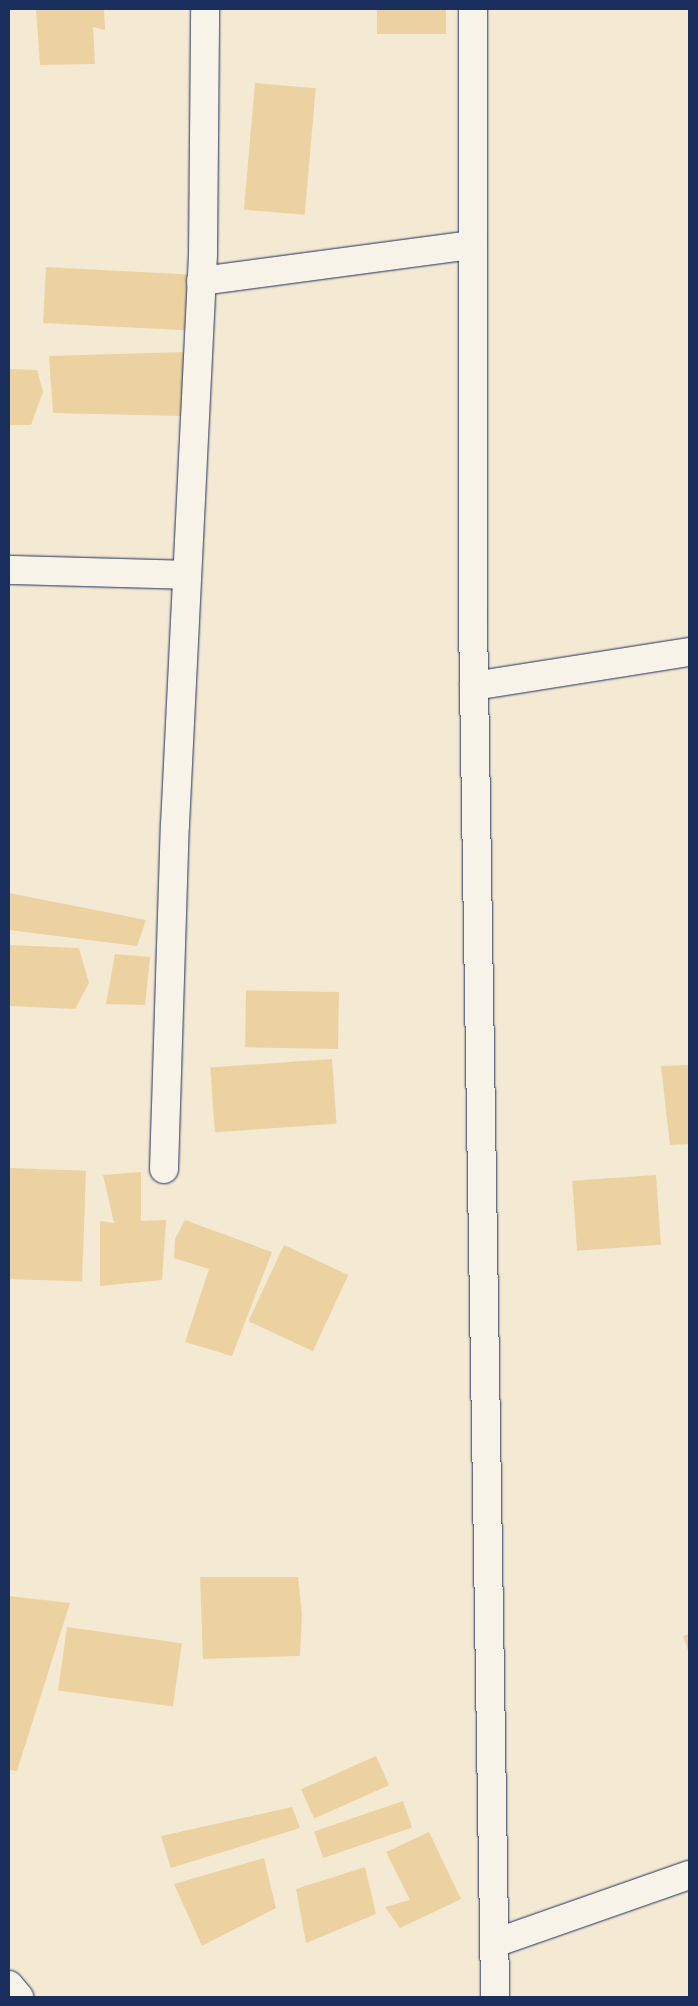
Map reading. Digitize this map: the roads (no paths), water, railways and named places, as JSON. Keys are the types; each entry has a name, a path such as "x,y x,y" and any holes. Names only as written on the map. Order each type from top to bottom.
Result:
{"street":[{"path":"164,1169 187,575 201,282 205,9"},
{"path":"473,9 474,686 496,1943 495,1997"},
{"path":"201,282 472,245"},
{"path":"9,570 187,575"},
{"path":"474,686 689,652"},
{"path":"496,1943 689,1875"},
{"path":"9,1985 19,1997"}]}
